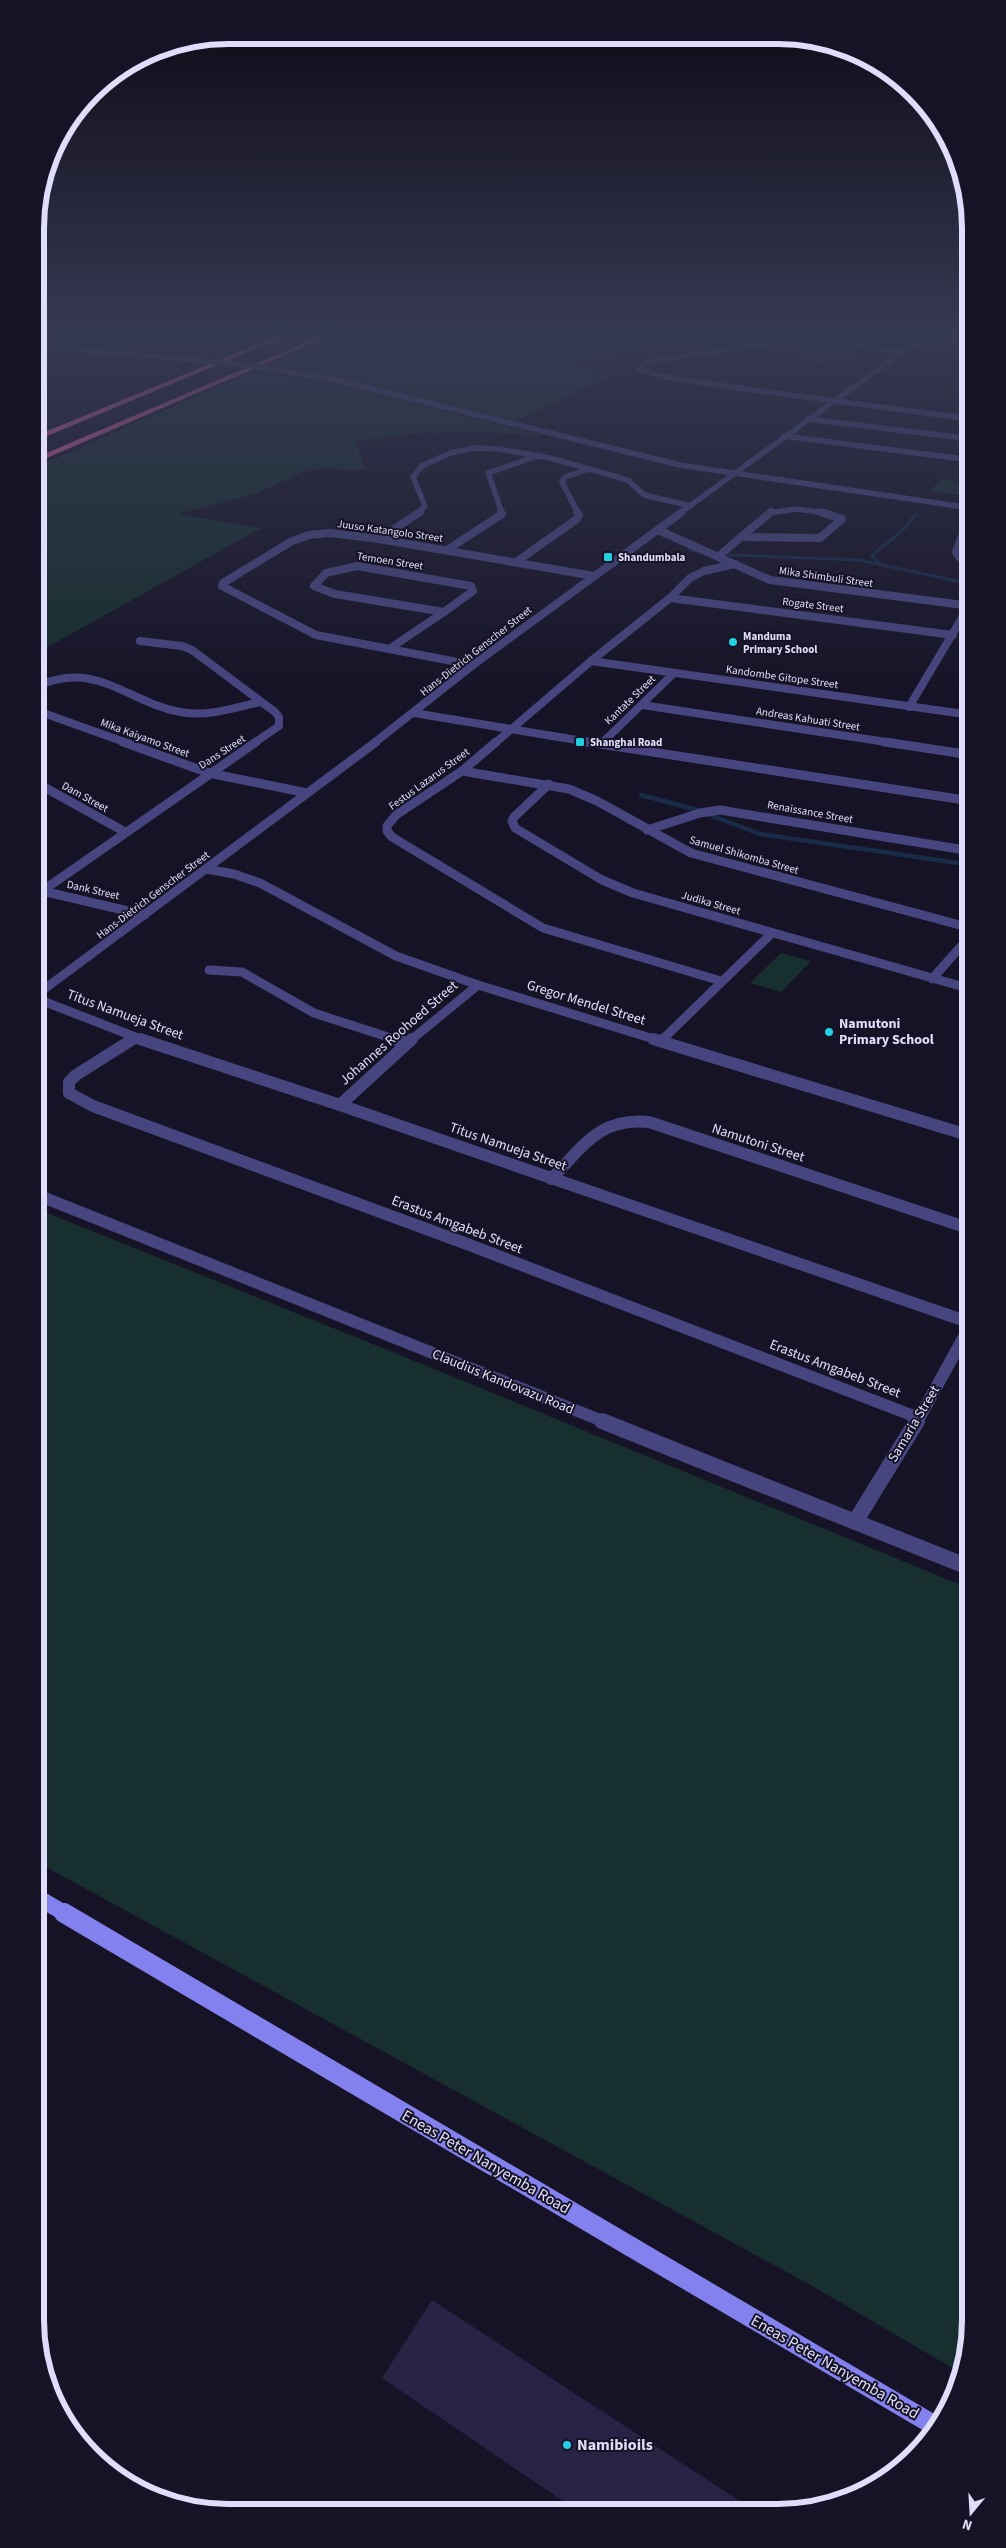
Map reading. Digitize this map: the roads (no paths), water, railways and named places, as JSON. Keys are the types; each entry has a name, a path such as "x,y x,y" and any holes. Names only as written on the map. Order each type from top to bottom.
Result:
{"main road":[{"name":"Eneas Peter Nanyemba Road","path":"44,1901 931,2423"}],"street":[{"path":"379,539 424,509 425,506 413,475 434,460 453,453"},
{"path":"522,453 626,480 644,495 691,506"},
{"path":"630,453 733,474 962,507"},
{"name":"Hans-Dietrich Genscher Street","path":"44,990 414,713 473,665 761,453"},
{"path":"916,453 962,459"},
{"path":"447,550 502,514 488,473 537,456"},
{"path":"516,562 577,519 578,515 562,482 565,477 589,469"},
{"path":"719,556 741,537 774,510 787,508 821,512 842,519 820,538 741,537"},
{"name":"Mika Shimbuli Street","path":"658,530 764,578 962,605"},
{"name":"Juuso Katangolo Street","path":"473,665 316,634 222,586 229,578 302,537 339,533 594,576"},
{"path":"962,536 956,552 962,559"},
{"name":"Festus Lazarus Street","path":"721,981 543,928 389,834 387,826 396,815 462,771 694,576 735,564"},
{"name":"Temoen Street","path":"389,649 444,612 470,594 473,588 357,566 337,569 315,582 317,589 335,594 444,612"},
{"name":"Rogate Street","path":"670,598 953,634"},
{"path":"909,707 962,619"},
{"name":"Dans Street","path":"44,889 279,726 280,717 192,650 182,646 140,641"},
{"name":"Kandombe Gitope Street","path":"591,661 962,714"},
{"name":"Kantate Street","path":"602,743 674,673"},
{"path":"44,681 57,677 86,676 176,711 193,713 260,702"},
{"name":"Andreas Kahuati Street","path":"642,706 962,754"},
{"name":"Mika Kaiyamo Street","path":"44,713 209,773 307,794"},
{"path":"414,713 509,730 962,800"},
{"name":"Samuel Shikomba Street","path":"462,771 549,784 578,792 685,850 712,860 962,926"},
{"name":"Judika Street","path":"549,784 514,817 513,824 519,832 622,890 771,934 962,987"},
{"name":"Dam Street","path":"44,787 125,832"},
{"name":"Renaissance Street","path":"647,830 700,812 720,810 962,850"},
{"name":"Gregor Mendel Street","path":"206,869 234,874 260,883 396,956 478,985 962,1133"},
{"name":"Dank Street","path":"44,894 145,915"},
{"path":"662,1040 771,934"},
{"path":"932,979 962,945"},
{"path":"209,970 242,972 314,1013 407,1043"},
{"name":"Johannes Roohoed Street","path":"340,1105 407,1043 478,985"},
{"name":"Titus Namueja Street","path":"44,1001 136,1037 340,1105 962,1321"},
{"name":"Erastus Amgabeb Street","path":"136,1037 76,1075 69,1082 69,1092 92,1106 467,1244 919,1418"},
{"name":"Namutoni Street","path":"551,1178 602,1129 621,1122 642,1121 962,1226"},
{"name":"Claudius Kandovazu Road","path":"44,1198 962,1564"},
{"name":"Samaria Street","path":"854,1522 919,1418 962,1340"}],"waterway":[{"path":"880,564 872,555 902,531 916,514"},
{"path":"690,550 702,552"},
{"path":"729,555 859,560 880,564"},
{"path":"880,564 962,582"},
{"path":"641,795 697,810 760,834 962,864"}],"place":[{"name":"Shandumbala","path":"608,557"},
{"name":"Manduma Primary School","path":"733,642"},
{"name":"Shanghai Road","path":"580,742"},
{"name":"Namutoni Primary School","path":"829,1032"},
{"name":"Namibioils","path":"567,2445"}]}
